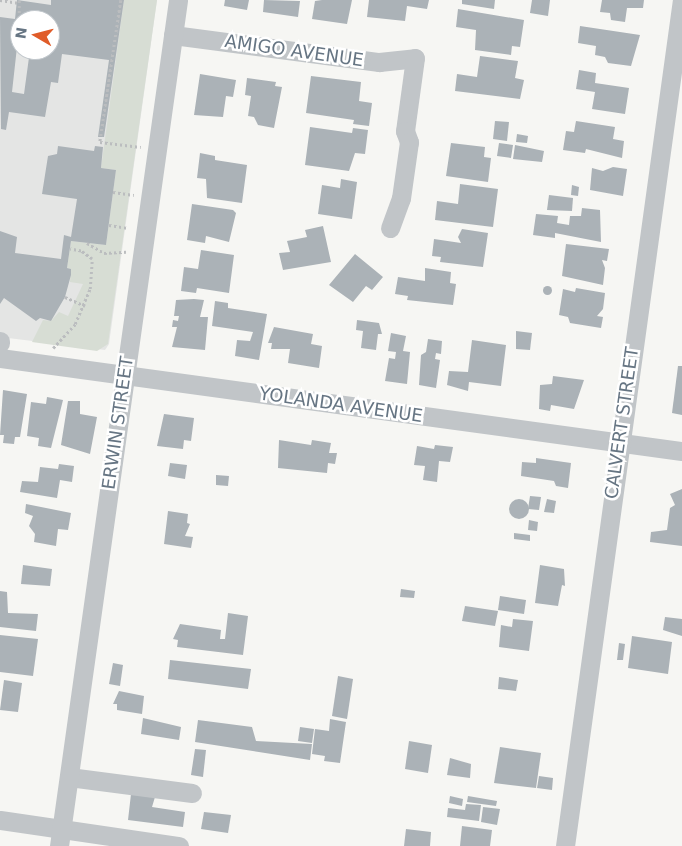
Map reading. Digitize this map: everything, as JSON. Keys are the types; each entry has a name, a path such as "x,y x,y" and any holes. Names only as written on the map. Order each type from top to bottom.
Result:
{"street":[{"name":"ERWIN STREET","path":"61,837 178,0"},
{"name":"CALVERT STREET","path":"565,846 682,0"},
{"name":"AMIGO AVENUE","path":"173,35 379,62 415,58 405,131 408,151 401,198 390,228"},
{"name":"YOLANDA AVENUE","path":"0,358 682,450"},
{"path":"69,777 192,793"},
{"path":"0,820 61,837 180,846"}],"path":[{"path":"0,0 19,1"},
{"path":"121,0 100,142 141,147"},
{"path":"113,192 134,195"},
{"path":"108,225 130,228"},
{"path":"87,243 104,253 126,252"},
{"path":"53,348 85,306 92,259 82,251 70,250"},
{"path":"65,297 85,306"}],"shaded area":[{"path":"0,0 157,0 109,344 105,350 0,337"},
{"path":"124,0 157,0 108,344 97,351 32,342 43,320 51,321 59,312 68,316 83,284 70,282 71,269 67,268 71,241 106,245 116,170 101,168"}],"building":[{"path":"17,0 51,5 51,0 124,0 104,137 98,137 109,60 62,54 58,83 51,82 45,117 9,112 6,130 1,129 0,17 10,18 10,60 16,60 12,92 24,94 29,60 60,60 60,10 16,10"},
{"path":"225,0 249,0 247,10 224,6"},
{"path":"264,0 300,1 298,17 263,12"},
{"path":"352,0 347,24 312,19 315,1"},
{"path":"369,0 429,0 427,9 407,6 405,21 367,17"},
{"path":"462,0 495,0 494,9 462,4"},
{"path":"532,0 550,0 548,16 530,13"},
{"path":"602,0 644,0 643,8 627,8 625,22 611,20 610,13 600,12"},
{"path":"458,9 524,20 520,47 512,46 511,55 475,50 476,30 456,27"},
{"path":"580,26 640,35 631,66 608,63 605,57 595,55 596,46 578,43"},
{"path":"480,56 518,61 515,78 524,80 520,99 455,91 457,74 477,77"},
{"path":"579,70 596,73 595,83 629,88 625,114 592,109 595,92 576,89"},
{"path":"200,74 236,80 233,97 226,96 223,117 194,115"},
{"path":"311,76 361,82 359,101 372,103 369,126 353,124 354,120 306,113"},
{"path":"247,78 276,82 275,86 282,87 274,128 258,125 254,117 248,116 251,96 245,95"},
{"path":"495,121 509,122 507,141 493,139"},
{"path":"576,121 615,127 613,139 624,141 622,158 586,149 585,153 563,150 566,131 574,132"},
{"path":"310,127 352,133 353,128 368,130 365,154 355,153 349,171 305,165"},
{"path":"517,134 528,136 527,143 516,142"},
{"path":"451,143 485,147 484,157 491,158 488,182 446,176"},
{"path":"499,143 513,145 511,158 497,156"},
{"path":"515,145 544,151 542,162 513,159"},
{"path":"58,146 94,151 95,146 103,147 101,168 116,170 106,245 71,241 67,268 71,269 71,275 65,297 51,321 40,318 36,321 4,298 0,304 0,231 17,237 15,253 61,259 64,235 71,237 77,199 42,194 48,156 57,154"},
{"path":"200,153 215,156 215,160 247,165 242,203 207,198 206,179 197,178"},
{"path":"613,167 627,169 623,196 590,190 592,168 603,171"},
{"path":"341,179 357,182 352,219 318,214 322,185 340,188"},
{"path":"460,184 498,189 493,227 435,220 437,201 458,204"},
{"path":"572,185 579,187 578,196 571,195"},
{"path":"549,195 573,198 572,211 547,210"},
{"path":"192,204 233,210 236,213 229,242 206,236 205,243 187,240"},
{"path":"582,208 600,210 601,242 555,233 555,238 533,235 536,214 558,216 557,223 569,225 570,216 581,216"},
{"path":"323,226 331,262 283,270 279,253 290,252 287,241 307,237 305,230"},
{"path":"462,229 488,233 483,267 440,262 441,257 432,256 434,239 461,243 458,237"},
{"path":"566,244 609,249 607,261 602,260 605,268 603,285 562,276"},
{"path":"201,250 234,255 229,293 197,288 196,293 181,291 184,267 198,269"},
{"path":"355,254 383,277 372,290 366,286 353,302 329,285"},
{"path":"425,268 451,272 450,283 456,284 453,305 407,300 408,296 395,294 398,277 425,281"},
{"path":"547,285 552,290 547,295 542,290"},
{"path":"576,288 605,293 603,309 597,316 603,317 601,328 570,323 568,317 559,315 563,289 575,292"},
{"path":"176,300 204,300 200,317 208,317 205,350 172,347 177,327 172,327 173,320 178,321 179,316 174,316"},
{"path":"215,301 228,303 228,308 267,314 259,360 235,356 237,340 250,341 253,332 212,326"},
{"path":"357,320 379,323 382,334 378,334 376,350 361,348 363,331 356,330"},
{"path":"274,327 313,334 311,344 322,346 319,368 288,363 290,349 271,349 272,343 268,343"},
{"path":"516,331 532,333 530,350 516,349"},
{"path":"391,333 406,336 403,351 410,352 407,384 385,381 389,358 395,359 396,352 388,351"},
{"path":"428,339 442,341 441,354 436,353 435,359 440,360 436,388 419,385 421,355 426,352"},
{"path":"472,340 506,345 501,386 469,382 468,391 447,385 449,371 468,372"},
{"path":"678,366 682,366 682,415 672,413"},
{"path":"553,376 584,380 574,409 551,405 550,411 539,409 540,385 552,384"},
{"path":"3,390 27,394 20,437 15,437 14,444 3,443 4,435 0,435"},
{"path":"47,397 63,400 51,448 38,446 39,438 27,436 31,402 46,404"},
{"path":"68,401 80,401 80,414 97,417 90,454 61,445"},
{"path":"164,414 194,418 191,441 184,440 183,449 157,446"},
{"path":"279,440 311,445 312,440 331,443 329,453 337,453 335,464 328,463 327,473 278,468"},
{"path":"435,445 453,447 450,462 439,461 437,482 423,480 425,466 414,465 417,446 434,449"},
{"path":"536,458 571,463 568,488 556,486 554,481 521,476 522,462 536,463"},
{"path":"170,463 187,465 185,479 168,476"},
{"path":"59,464 74,466 72,482 60,480 57,498 20,492 22,481 38,482 40,467 58,469"},
{"path":"216,475 229,476 228,486 216,485"},
{"path":"682,489 682,546 650,542 651,532 667,530 670,508 675,505 670,494"},
{"path":"530,496 541,497 539,510 528,509"},
{"path":"519,499 526,502 529,509 526,516 519,519 512,516 509,509 512,502"},
{"path":"547,499 556,501 554,513 544,512"},
{"path":"26,504 71,513 68,530 58,529 56,546 34,542 35,534 29,526 33,516 25,513"},
{"path":"168,511 188,514 187,523 190,524 185,536 193,537 191,548 164,544"},
{"path":"529,520 538,522 537,531 528,530"},
{"path":"514,533 530,535 530,541 514,539"},
{"path":"23,565 52,569 50,586 21,584"},
{"path":"540,565 564,569 565,586 562,585 558,606 535,603"},
{"path":"401,589 415,591 414,598 400,597"},
{"path":"0,591 7,592 8,613 38,614 36,631 0,627"},
{"path":"500,596 526,600 524,614 498,610"},
{"path":"465,606 498,611 495,626 462,621"},
{"path":"228,613 248,616 243,655 177,647 178,640 173,639 180,624 221,630 220,639 225,639"},
{"path":"665,617 682,619 682,636 663,630"},
{"path":"513,619 533,621 529,651 499,647 501,625 512,627"},
{"path":"0,635 38,639 33,676 0,672"},
{"path":"632,636 672,642 668,674 628,668"},
{"path":"619,643 625,644 623,660 617,660"},
{"path":"170,660 251,669 248,689 168,679"},
{"path":"113,663 123,665 120,686 109,684"},
{"path":"338,676 353,679 347,719 332,716"},
{"path":"499,677 518,680 516,691 498,689"},
{"path":"4,680 22,683 18,712 0,710"},
{"path":"119,691 144,696 142,714 117,710 117,704 113,704"},
{"path":"143,718 181,727 179,740 141,734"},
{"path":"330,719 346,722 340,763 324,761 325,756 312,754 315,729 329,731"},
{"path":"198,720 252,727 256,741 312,744 310,760 195,742"},
{"path":"300,727 314,729 312,743 298,741"},
{"path":"409,741 432,745 428,773 405,769"},
{"path":"500,747 541,753 536,788 494,783"},
{"path":"195,749 206,750 203,777 191,775"},
{"path":"450,758 471,764 470,778 447,775"},
{"path":"539,776 553,778 552,790 537,788"},
{"path":"131,794 155,797 152,807 185,812 183,827 128,820"},
{"path":"450,796 463,799 462,806 449,803"},
{"path":"468,796 497,801 496,806 467,802"},
{"path":"466,804 481,805 479,821 447,817 448,808 465,810"},
{"path":"483,807 500,809 497,825 481,822"},
{"path":"204,812 231,815 228,833 201,829"},
{"path":"462,826 492,830 490,846 460,846"},
{"path":"406,829 431,832 430,846 404,846"}]}
